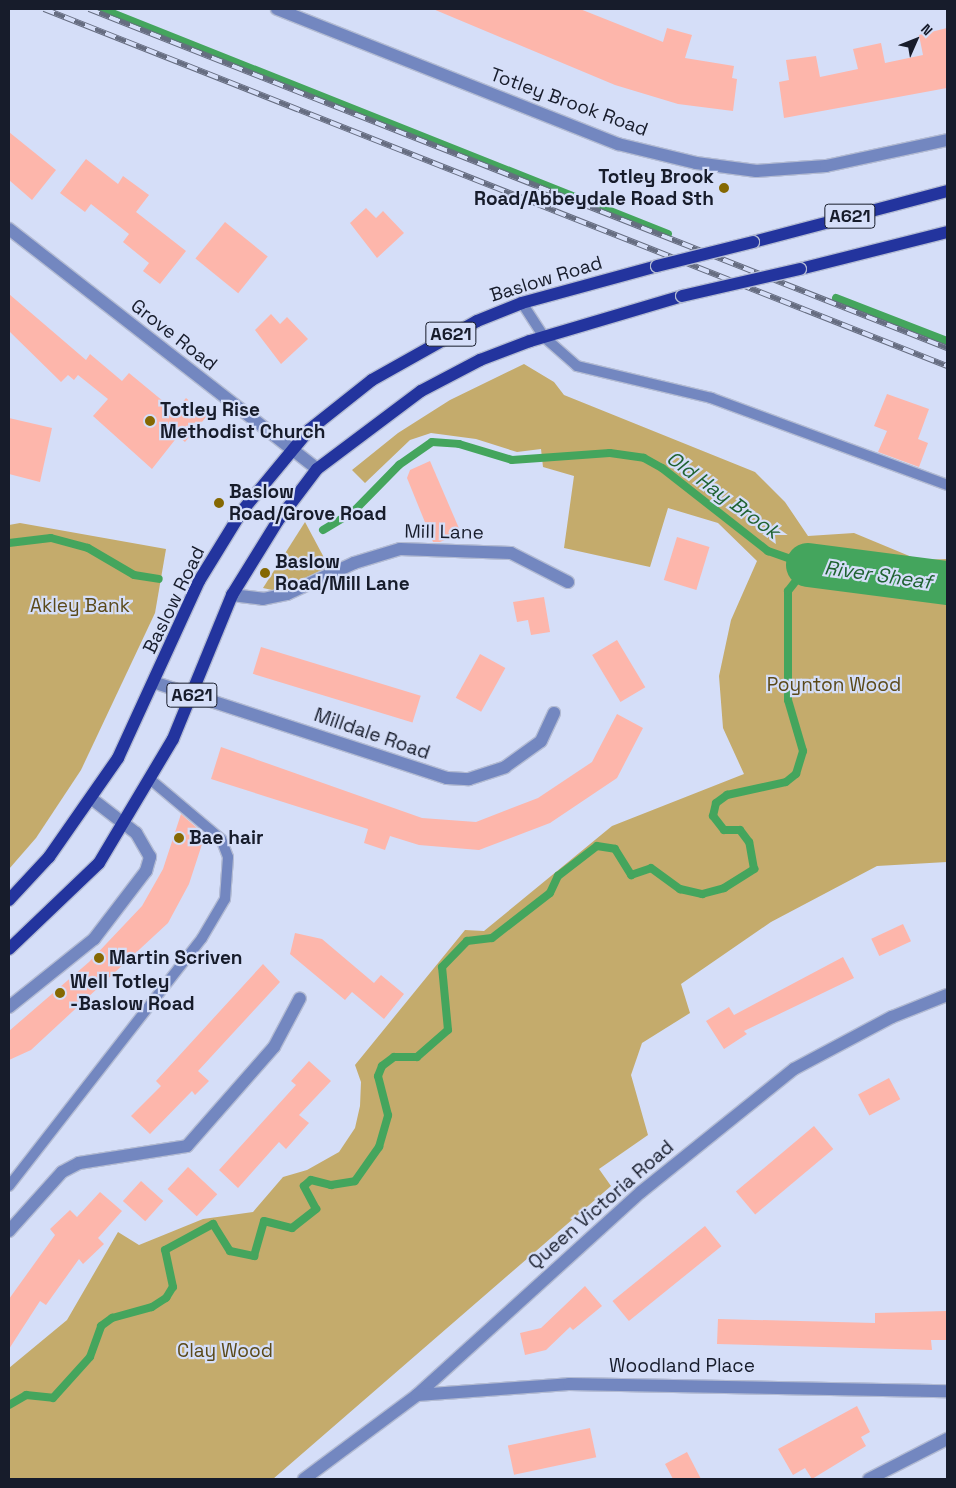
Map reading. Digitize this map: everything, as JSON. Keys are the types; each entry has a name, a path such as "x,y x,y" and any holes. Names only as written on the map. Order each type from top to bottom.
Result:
{"main road":[{"name":"Baslow Road","path":"9,900 49,857 92,799 156,683 200,581 242,510 290,450 345,398 385,371 463,328 522,303 640,270 947,191"},
{"name":"A621","path":"9,949 73,892 99,863 151,780 192,694 232,595 276,522 317,469 421,391 501,351 682,296 947,232"}],"street":[{"name":"Totley Brook Road","path":"277,9 618,144 696,163 756,171 826,166 947,140"},
{"name":"Grove Road","path":"9,229 290,450 317,469"},
{"name":"Mill Lane","path":"232,595 263,599 287,594 354,563 400,549 511,553 568,582"},
{"name":"Milldale Road","path":"156,683 452,779 481,777 525,755 541,741 554,713"},
{"path":"9,1007 94,939 146,871 150,857 125,822 92,799"},
{"name":"Queen Victoria Road","path":"304,1479 417,1395 641,1192 794,1069 892,1017 947,996"},
{"path":"9,1231 62,1172 79,1163 187,1146 274,1047 300,998"},
{"name":"Woodland Place","path":"417,1395 569,1384 947,1391"},
{"path":"869,1479 947,1439"}],"lane":[{"path":"522,303 544,337 577,366 711,398 947,485"},
{"path":"9,1186 202,938 225,899 228,857 221,839 151,780"}],"green space":[{"name":"Clay Wood","path":"524,364 554,382 564,395 755,472 785,502 808,536 854,533 919,560 947,559 947,862 877,866 771,922 681,984 690,1013 642,1043 631,1075 648,1135 599,1169 611,1186 273,1479 9,1479 9,1368 67,1320 118,1232 139,1245 203,1219 253,1212 283,1177 307,1170 339,1152 355,1128 360,1106 361,1082 355,1065 465,930 484,931 612,826 744,774 723,728 719,676 731,620 757,561 718,523 668,508 650,567 564,548 574,476 543,467 541,449 517,452 476,439 431,433 410,440 365,483 352,470 398,433 450,400"},
{"path":"305,522 329,567 277,591 263,588"},
{"name":"Akley Bank","path":"20,523 166,549 155,613 81,770 36,838 9,869 9,525"}],"building":[{"path":"433,9 580,9 663,42 667,28 692,35 685,58 734,66 732,78 737,79 733,111 678,104 615,85"},
{"path":"947,28 947,88 784,118 779,82 789,80 786,60 816,56 820,77 858,69 853,49 881,43 885,63 923,55 919,35"},
{"path":"9,132 56,170 32,200 9,180"},
{"path":"86,159 118,184 123,176 149,195 136,212 186,251 160,284 143,271 149,263 123,242 129,234 91,204 85,212 60,193"},
{"path":"366,208 376,218 383,211 404,233 377,258 350,223"},
{"path":"225,222 268,257 238,293 195,259"},
{"path":"9,294 86,360 90,354 122,381 129,373 175,411 186,398 207,416 185,442 178,436 152,469 93,416 108,399 78,375 74,380 68,375 61,382 9,331"},
{"path":"271,314 280,324 287,317 308,339 281,364 255,330"},
{"path":"887,394 929,409 918,439 928,443 919,467 878,452 887,431 874,426"},
{"path":"9,418 52,428 40,482 9,474"},
{"path":"430,461 461,533 440,542 433,542 407,478 410,470"},
{"path":"677,537 710,547 696,590 664,580"},
{"path":"544,597 550,632 531,635 528,620 517,622 513,602"},
{"path":"617,640 645,687 620,702 592,655"},
{"path":"261,647 421,696 413,723 253,674"},
{"path":"480,654 505,668 481,712 456,698"},
{"path":"617,714 643,728 617,778 550,823 479,850 419,845 390,836 385,850 364,843 368,829 211,779 221,747 422,818 476,822 538,798 592,762"},
{"path":"181,814 205,835 189,884 168,923 31,1050 9,1060 9,1031 89,962 142,906 163,869"},
{"path":"903,924 911,941 879,956 871,939"},
{"path":"295,933 322,939 374,983 381,975 404,994 384,1019 352,992 345,1000 290,954"},
{"path":"843,957 854,978 744,1031 747,1034 724,1049 706,1021 729,1007 734,1015"},
{"path":"263,964 280,982 198,1071 209,1081 195,1095 192,1091 150,1134 131,1116 161,1086 156,1081"},
{"path":"309,1061 331,1081 299,1115 309,1123 286,1149 279,1142 238,1188 219,1170 296,1085 291,1081"},
{"path":"889,1078 900,1099 869,1116 858,1094"},
{"path":"814,1126 833,1149 755,1215 736,1192"},
{"path":"188,1167 217,1194 197,1216 168,1189"},
{"path":"141,1181 163,1201 145,1221 123,1201"},
{"path":"100,1192 122,1211 98,1238 104,1244 83,1264 79,1259 46,1305 40,1301 9,1349 9,1299 55,1235 50,1229 70,1210 77,1217"},
{"path":"705,1226 721,1246 629,1321 613,1301"},
{"path":"585,1286 602,1306 573,1330 570,1327 546,1350 525,1355 520,1333 541,1328"},
{"path":"946,1311 947,1340 931,1340 932,1350 717,1344 718,1319 875,1323 875,1313"},
{"path":"857,1406 870,1432 861,1437 866,1446 812,1479 805,1468 793,1475 778,1449"},
{"path":"590,1428 596,1457 514,1475 508,1445"},
{"path":"687,1452 701,1479 673,1479 665,1464"}],"waterway":[{"path":"102,9 668,234"},
{"path":"836,298 947,341"},
{"name":"Old Hay Brook","path":"323,530 353,512 399,465 432,442 459,444 512,460 610,453 644,458 662,468 768,551 808,565"},
{"name":"Old Hay Brook","path":"9,543 51,538 88,548 134,575 159,579"},
{"path":"9,1405 26,1395 53,1398 90,1357 101,1326 112,1318 152,1307 166,1298 173,1287 165,1250 213,1224 230,1251 254,1256 264,1221 292,1228 316,1209 304,1186 311,1180 331,1185 355,1181 379,1147 388,1115 378,1076 382,1066 394,1057 417,1057 448,1030 442,967 467,941 492,938 550,893 558,876 597,846 615,849 631,875 651,868 680,889 702,894 724,888 754,869 749,842 740,830 724,830 713,816 716,803 727,795 786,782 796,774 803,751 788,700 788,591 808,565"},
{"name":"River Sheaf","path":"808,565 947,583"}],"railway":[{"path":"44,9 947,366"},
{"path":"89,9 947,348"}],"place":[{"name":"Totley Brook Road/Abbeydale Road Sth","path":"724,188"},
{"name":"Totley Rise Methodist Church","path":"150,421"},
{"name":"Baslow Road/Grove Road","path":"219,503"},
{"name":"Baslow Road/Mill Lane","path":"265,573"},
{"name":"Bae hair","path":"179,838"},
{"name":"Martin Scriven","path":"99,958"},
{"name":"Well Totley -Baslow Road","path":"60,993"}],"park label":[{"name":"Poynton Wood","path":"834,685"}]}
